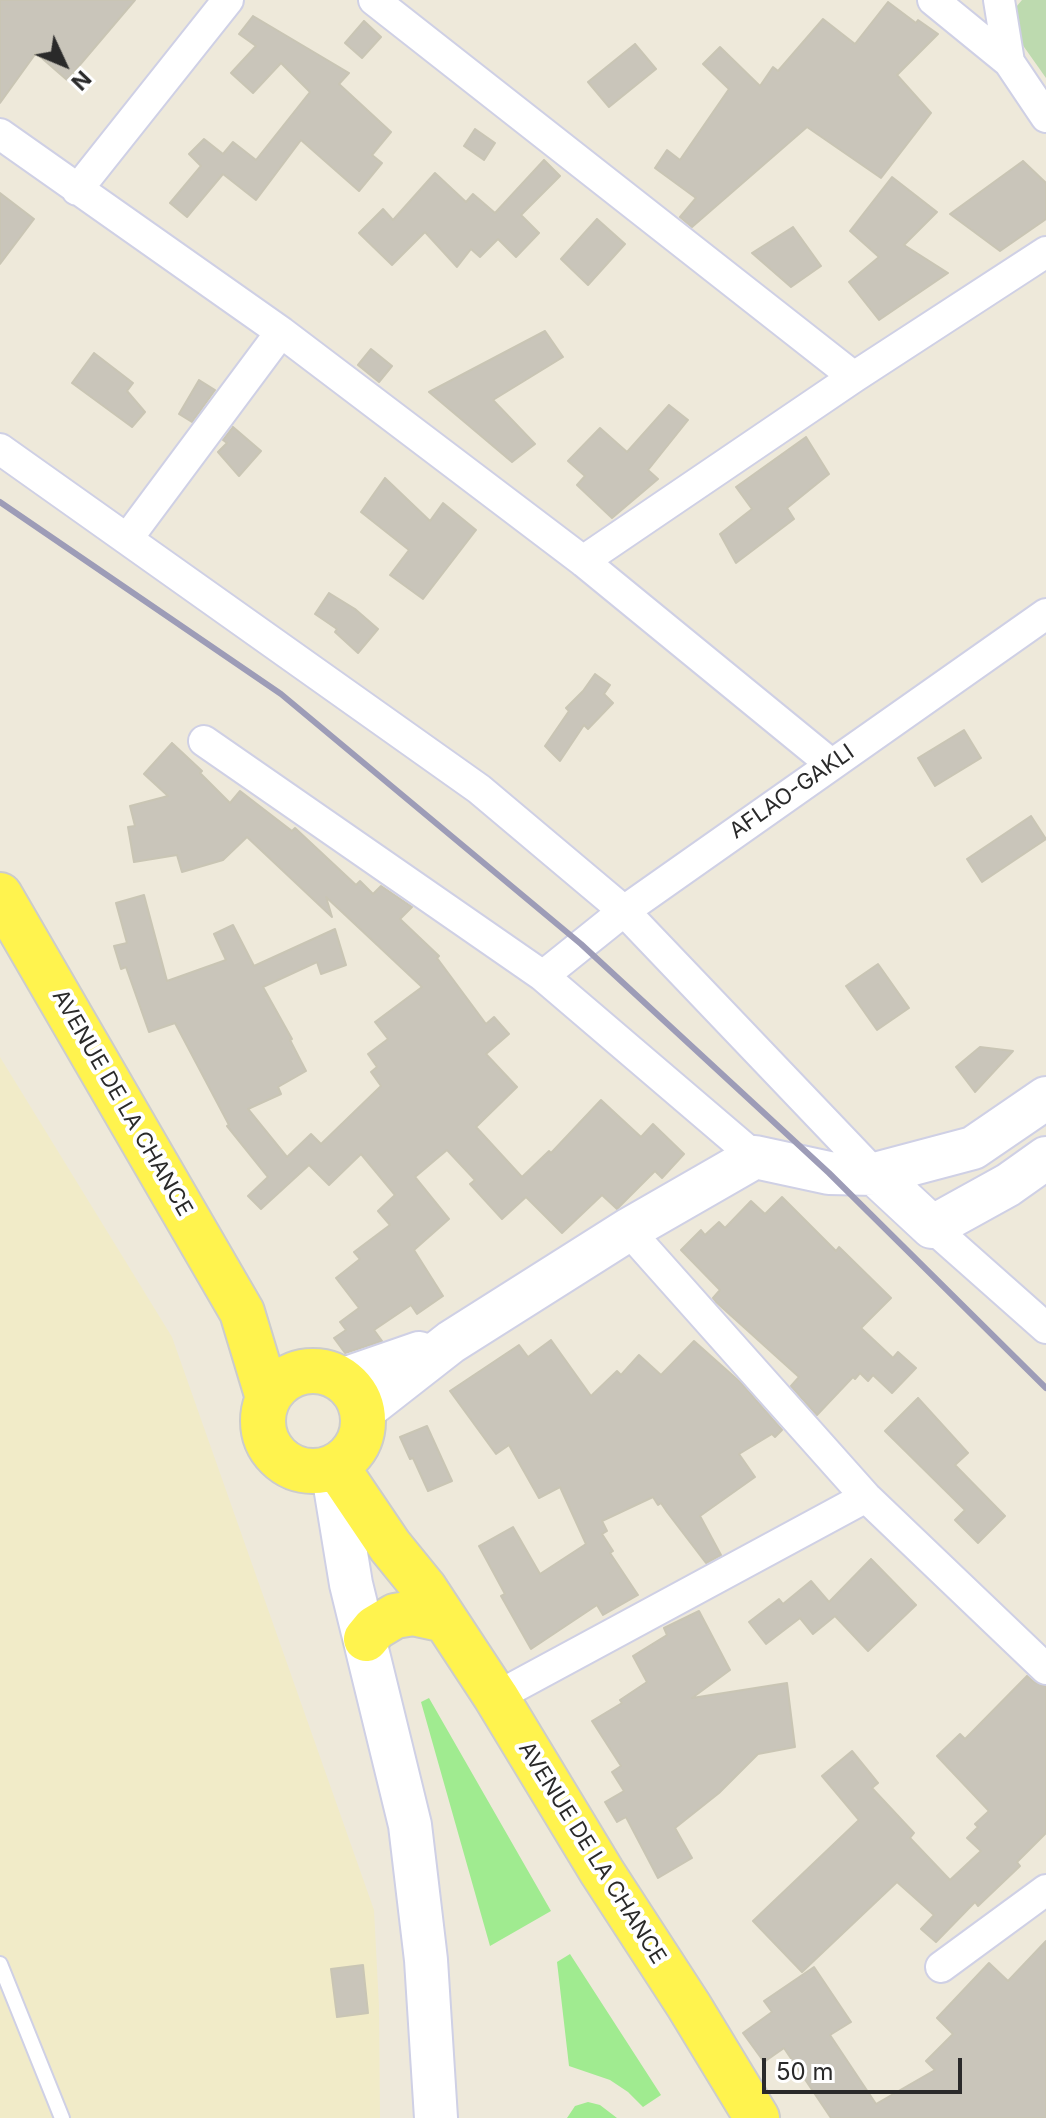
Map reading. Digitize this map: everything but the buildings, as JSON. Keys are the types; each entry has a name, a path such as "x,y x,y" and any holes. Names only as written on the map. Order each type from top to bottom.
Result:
{"main road":[{"name":"AVENUE DE LA CHANCE","path":"0,895 242,1312 268,1398"},
{"name":"AVENUE DE LA CHANCE","path":"242,1312 295,1364 336,1430 390,1546 435,1604 496,1697 757,2118"},
{"path":"294,1374 336,1430 282,1461 267,1443 262,1421 268,1398 275,1388 294,1374"},
{"path":"366,1639 375,1628 395,1616 435,1604"}],"street":[{"path":"77,190 228,0"},
{"path":"374,0 854,377"},
{"path":"933,0 1009,62 1046,117"},
{"path":"999,0 1009,62"},
{"path":"0,134 281,332 583,561 831,764"},
{"path":"583,561 854,377 1046,252"},
{"path":"127,539 281,332"},
{"path":"0,449 479,789 624,911 875,1174 1046,1328"},
{"name":"AFLAO-GAKLI","path":"543,976 624,911 1046,614"},
{"path":"204,741 543,976 755,1157 829,1173 875,1174 973,1148 1046,1098"},
{"path":"436,2118 426,1960 410,1825 351,1584 336,1430 451,1342 628,1230 755,1157"},
{"path":"932,1227 1008,1185 1046,1158"},
{"path":"628,1230 866,1497 1046,1669"},
{"path":"496,1697 866,1497"},
{"path":"941,1967 1046,1890"}],"lane":[{"path":"0,1964 62,2118"}],"shaded area":[{"path":"0,1057 172,1337 374,1910 380,2118 0,2118"}],"green space":[{"path":"1022,0 1046,0 1046,78 1005,20"},
{"path":"429,1698 551,1911 490,1946 421,1702"},
{"path":"570,1954 661,2095 643,2107 610,2080 569,2066 557,1962"},
{"path":"588,2102 600,2105 617,2118 567,2118 575,2106"}],"railway":[{"path":"0,502 281,694 581,944 829,1173 1046,1388"}]}
